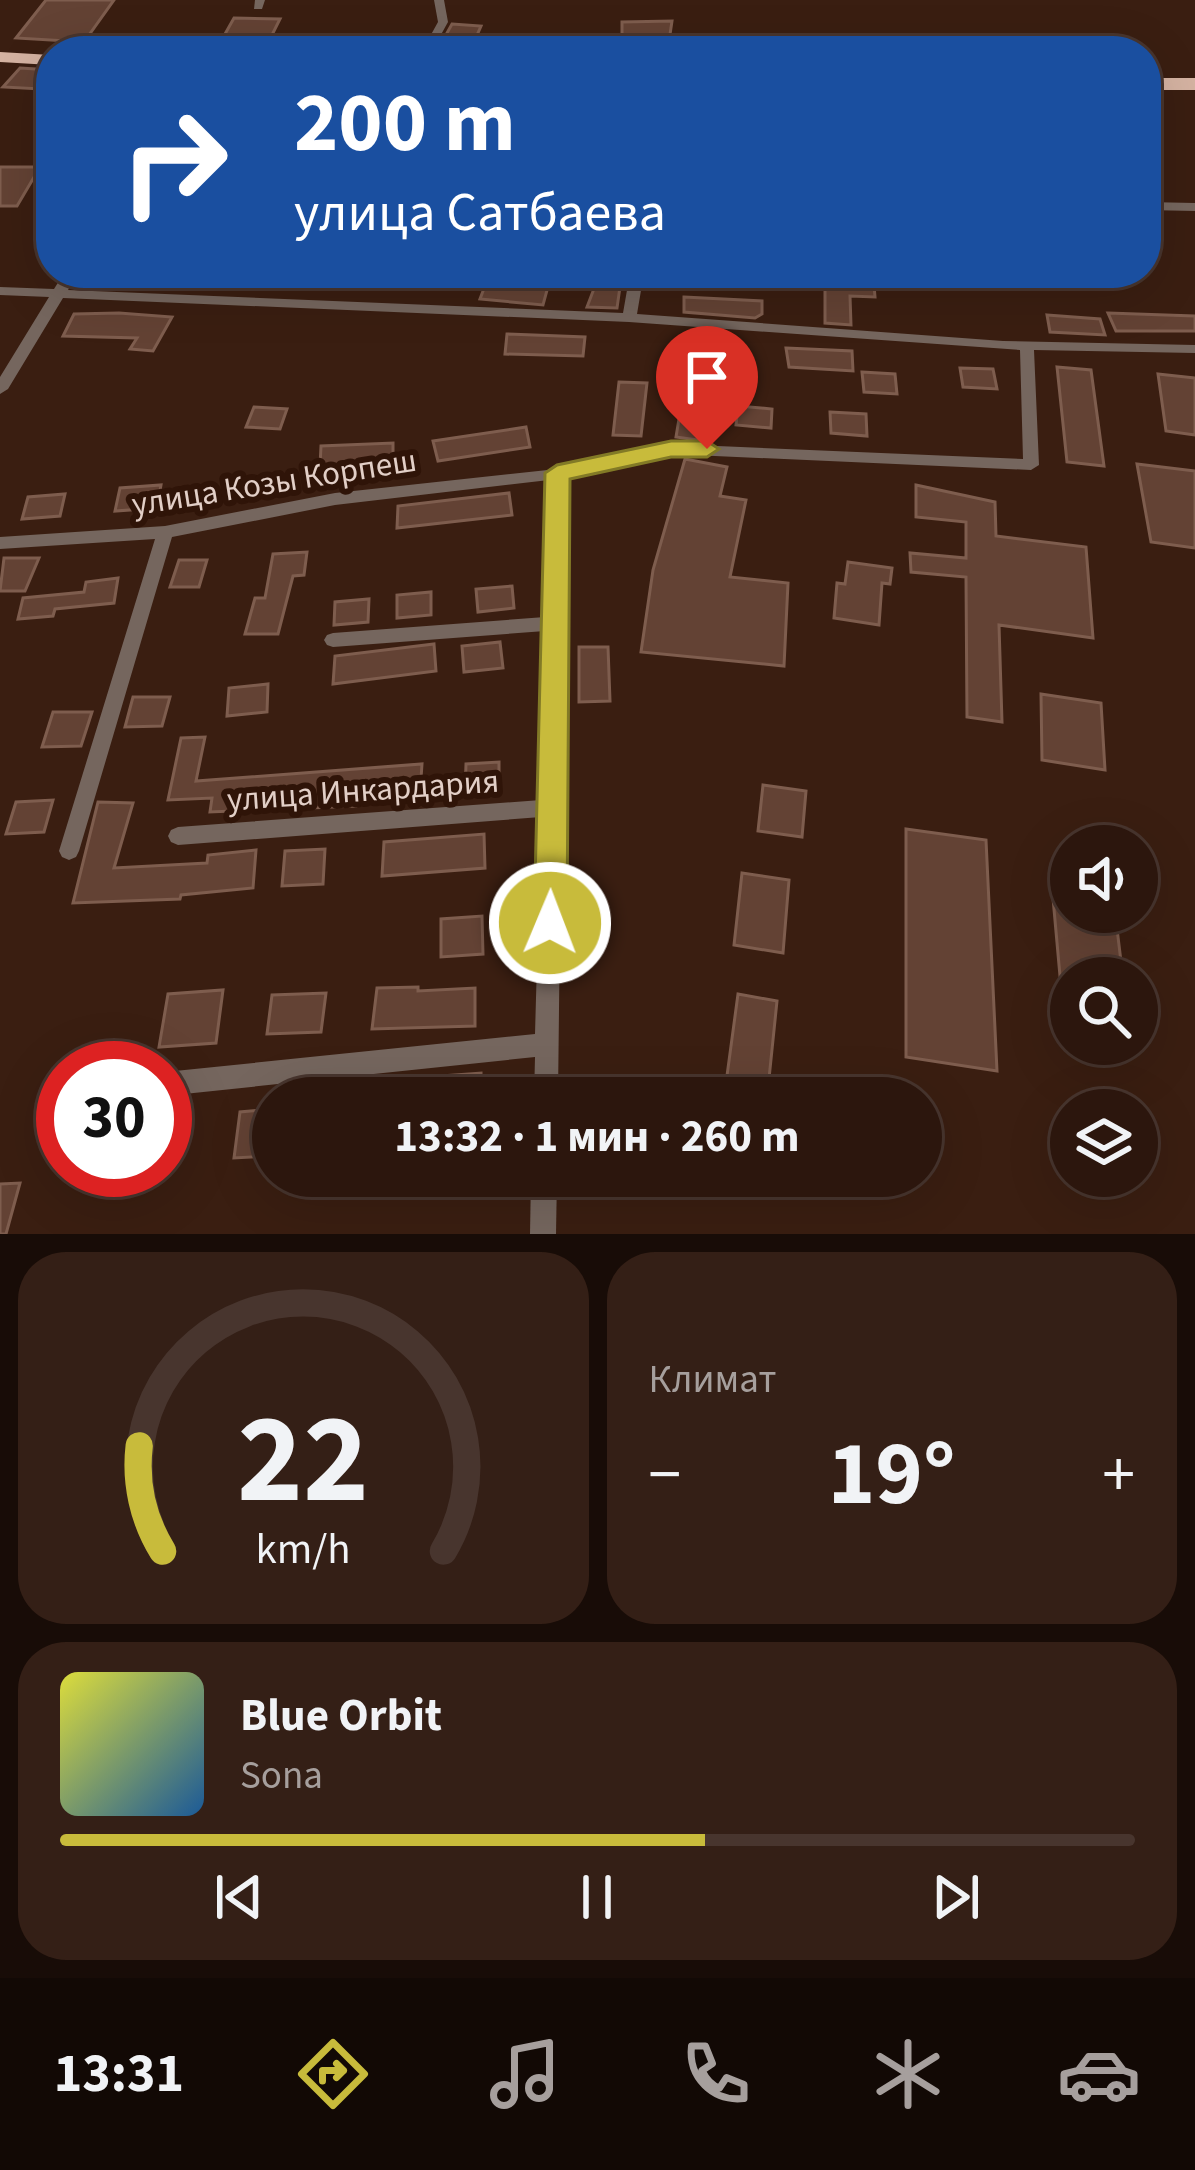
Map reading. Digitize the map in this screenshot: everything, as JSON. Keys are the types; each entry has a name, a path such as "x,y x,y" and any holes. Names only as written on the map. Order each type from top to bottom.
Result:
{"highway":[{"path":"0,54 36,55"},
{"path":"1161,87 1195,88"}],"street":[{"path":"435,36 443,22 440,0"},
{"path":"1161,206 1195,207"},
{"path":"0,389 62,288"},
{"path":"629,318 634,288"},
{"path":"0,291 629,318 1027,346 1195,349"},
{"name":"улица Козы Корпеш","path":"0,543 165,532 335,500 557,473 671,449 1031,465 1027,346"},
{"path":"546,1077 557,473"},
{"path":"69,850 165,532"},
{"path":"333,640 556,623"},
{"name":"улица Инкардария","path":"178,836 553,808"},
{"path":"192,1081 547,1045"},
{"path":"543,1234 544,1197"}],"building":[{"path":"46,0 114,0 88,36 16,38"},
{"path":"234,18 280,19 272,36 224,36"},
{"path":"672,21 670,36 622,36 622,22"},
{"path":"452,24 481,26 477,36 445,36"},
{"path":"20,68 36,69 36,89 3,87"},
{"path":"0,167 36,167 17,206 0,206"},
{"path":"484,288 548,288 543,305 480,299"},
{"path":"594,288 620,288 617,308 587,307"},
{"path":"825,288 874,288 875,297 850,296 851,325 825,323"},
{"path":"684,297 762,301 762,314 755,318 684,312"},
{"path":"1108,313 1195,316 1195,331 1116,331"},
{"path":"74,314 172,317 153,351 130,349 137,338 63,336"},
{"path":"1047,315 1100,319 1105,335 1050,332"},
{"path":"507,334 585,337 583,356 505,354"},
{"path":"786,348 852,351 853,371 789,367"},
{"path":"1057,367 1091,370 1104,466 1067,462"},
{"path":"960,368 993,369 997,389 963,387"},
{"path":"862,372 895,374 897,394 864,392"},
{"path":"1158,374 1195,378 1195,435 1166,431"},
{"path":"619,382 647,383 641,436 613,435"},
{"path":"701,401 709,402 705,441 676,437 679,419 696,421"},
{"path":"738,406 772,409 771,428 736,425"},
{"path":"254,407 287,409 280,429 246,427"},
{"path":"830,412 866,414 867,436 831,433"},
{"path":"526,427 530,447 438,461 433,441"},
{"path":"393,443 393,460 320,466 321,446"},
{"path":"685,459 727,467 720,496 746,500 730,577 788,583 784,666 641,652 653,570"},
{"path":"1137,464 1195,471 1195,548 1151,542"},
{"path":"161,485 157,508 115,511 120,488"},
{"path":"916,485 995,502 996,536 1086,547 1093,638 999,625 1002,722 967,717 966,577 911,572 910,553 966,558 966,522 916,517"},
{"path":"509,493 512,515 397,528 398,506"},
{"path":"65,494 60,516 22,519 28,497"},
{"path":"307,552 304,575 293,576 278,634 245,634 255,598 265,598 273,554"},
{"path":"4,558 39,558 25,591 0,591"},
{"path":"179,560 207,560 199,587 170,587"},
{"path":"848,562 892,568 890,584 882,583 879,625 834,618 837,583 845,584"},
{"path":"118,578 114,603 55,609 53,616 18,619 23,598 84,592 86,582"},
{"path":"512,586 514,608 478,612 476,589"},
{"path":"431,592 431,615 397,618 397,595"},
{"path":"369,599 368,622 334,625 335,602"},
{"path":"500,642 503,668 464,672 462,646"},
{"path":"434,644 436,671 333,684 335,656"},
{"path":"579,647 608,647 610,701 579,702"},
{"path":"268,684 267,712 227,716 229,688"},
{"path":"1041,694 1101,703 1105,770 1042,760"},
{"path":"133,697 170,697 162,726 125,727"},
{"path":"53,712 92,712 81,746 42,747"},
{"path":"205,737 196,781 422,764 420,793 358,794 356,806 210,812 212,798 168,800 181,738"},
{"path":"499,762 499,794 465,795 466,764"},
{"path":"763,785 806,791 802,837 758,831"},
{"path":"53,800 44,832 6,834 16,802"},
{"path":"98,802 133,803 114,868 207,863 208,855 256,850 253,888 181,895 180,899 73,903"},
{"path":"906,829 986,840 997,1071 906,1057"},
{"path":"484,834 485,868 382,876 384,842"},
{"path":"325,849 323,884 282,886 285,851"},
{"path":"742,873 789,880 783,953 734,945"},
{"path":"482,916 483,954 441,957 441,919"},
{"path":"1056,933 1118,933 1120,957 1058,957"},
{"path":"418,987 418,991 475,988 475,1026 372,1029 377,988"},
{"path":"223,990 216,1043 160,1041 168,994"},
{"path":"326,993 321,1032 267,1034 272,995"},
{"path":"738,994 777,1001 769,1077 727,1077"},
{"path":"481,1073 481,1077 428,1077"},
{"path":"252,1111 252,1157 234,1158 240,1112"},
{"path":"20,1183 6,1234 0,1234 0,1184"}],"route":[{"path":"550,923 557,473 671,449 707,449"}]}
